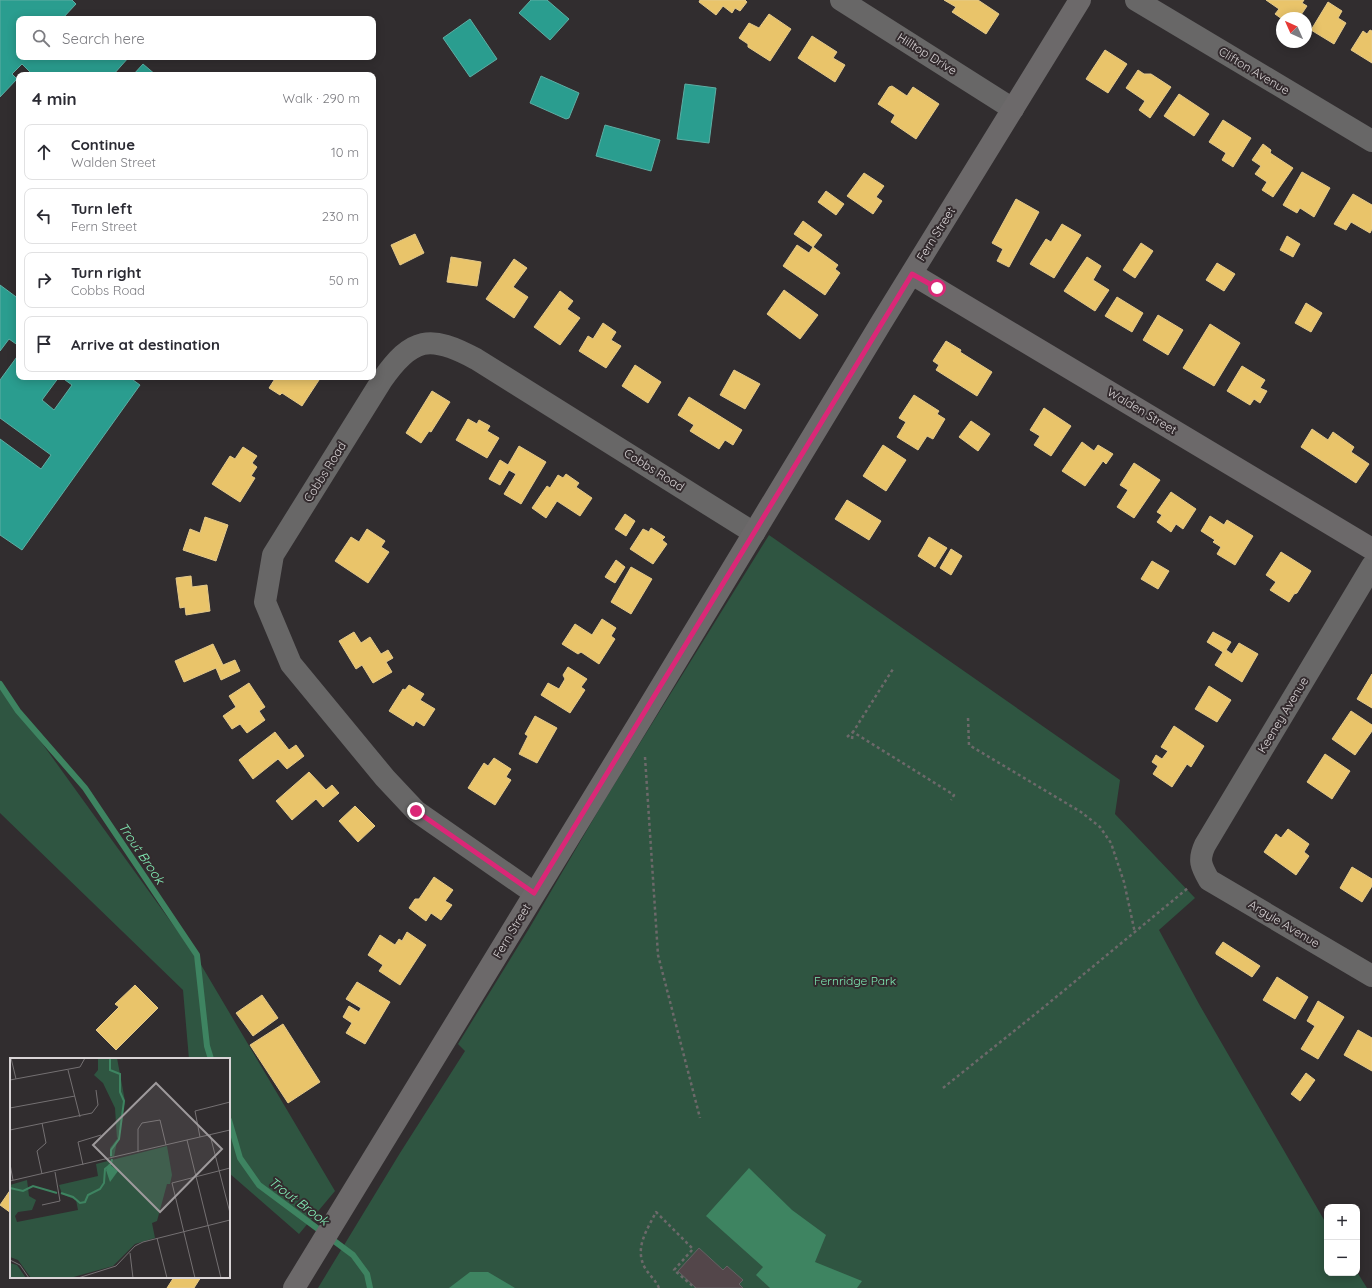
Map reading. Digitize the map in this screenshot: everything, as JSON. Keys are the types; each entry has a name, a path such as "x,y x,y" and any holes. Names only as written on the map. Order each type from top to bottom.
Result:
{"street":[{"name":"Hilltop Drive","path":"841,0 1013,109"},
{"name":"Fern Street","path":"294,1288 1080,0"},
{"name":"Clifton Avenue","path":"1136,0 1372,141"},
{"name":"Walden Street","path":"912,274 1372,549"},
{"name":"Cobbs Road","path":"534,893 416,811 385,778 291,664 265,602 273,555 394,362 404,352 426,343 448,345 476,358 754,533"},
{"name":"Keeney Avenue","path":"1201,866 1202,851 1205,845 1372,566"},
{"name":"Argyle Avenue","path":"1201,866 1210,880 1372,976"}],"path":[{"path":"847,737 853,732 893,669"},
{"path":"968,718 969,745 1081,812 1100,827 1111,843 1118,862 1135,933"},
{"path":"852,740 853,732"},
{"path":"853,732 954,795 950,800"},
{"path":"644,753 658,955 700,1118"},
{"path":"943,1088 1135,933 1187,889 1191,888"},
{"path":"659,1288 655,1280 646,1269 640,1254 644,1237 656,1212 693,1249 674,1270 695,1288"}],"green space":[{"name":"Fernridge Park","path":"769,535 1120,780 1115,814 1195,898 1159,930 1199,1004 1324,1220 1324,1276 1360,1276 1367,1288 318,1288 400,1153 465,1051 458,1044 530,927 604,801"},
{"path":"0,685 197,958 335,1191 299,1234 230,1174 230,1058 189,1058 183,990 0,813"}],"shaded area":[{"path":"749,1168 792,1210 826,1235 815,1262 862,1281 857,1288 770,1288 756,1275 763,1267 706,1216"},
{"path":"470,1272 488,1272 515,1288 449,1288"}],"building: Homes":[{"path":"700,0 745,0 747,2 740,11 735,8 732,13 723,6 716,15 699,2"},
{"path":"944,0 978,0 999,14 986,34 952,12 956,7"},
{"path":"1266,0 1304,0 1302,3 1307,6 1303,12 1277,12 1279,9"},
{"path":"1328,2 1342,11 1338,18 1346,23 1334,44 1312,31"},
{"path":"769,14 791,29 770,61 748,47 748,44 739,38 749,23 759,28"},
{"path":"1370,30 1372,31 1372,63 1351,50 1363,31 1367,34"},
{"path":"812,36 837,52 833,58 845,65 835,82 798,58"},
{"path":"1105,50 1127,64 1108,93 1086,79"},
{"path":"1138,70 1144,74 1151,74 1171,87 1150,118 1139,110 1145,101 1126,88"},
{"path":"892,86 907,96 913,87 939,104 916,139 891,122 895,115 878,104 889,87"},
{"path":"1179,94 1209,114 1194,136 1164,116"},
{"path":"1223,120 1251,138 1233,167 1222,160 1226,153 1209,142"},
{"path":"1263,144 1271,150 1270,153 1293,168 1273,197 1262,190 1267,182 1255,174 1261,166 1252,160"},
{"path":"1302,172 1330,188 1314,217 1300,208 1297,213 1283,205"},
{"path":"864,173 884,186 876,197 882,201 873,214 847,196"},
{"path":"826,191 844,204 836,215 818,202"},
{"path":"1353,194 1372,205 1372,229 1370,233 1351,222 1346,230 1334,224"},
{"path":"1016,199 1039,212 1009,267 997,261 1003,249 992,243"},
{"path":"803,221 822,235 813,247 794,234"},
{"path":"1062,224 1081,235 1054,278 1030,264 1046,239 1051,242"},
{"path":"415,234 424,253 400,265 391,245"},
{"path":"1287,236 1300,244 1293,257 1280,250"},
{"path":"1141,243 1153,251 1135,278 1123,270"},
{"path":"797,245 809,253 813,247 838,265 835,269 840,273 825,295 783,266"},
{"path":"451,257 481,262 477,286 447,282"},
{"path":"1087,257 1101,266 1093,280 1109,290 1095,311 1064,291"},
{"path":"514,259 527,268 513,287 528,297 514,318 486,299"},
{"path":"1217,263 1235,274 1224,291 1206,280"},
{"path":"784,290 818,315 800,339 767,314"},
{"path":"560,291 573,301 567,309 580,318 560,345 534,327"},
{"path":"1117,297 1143,313 1132,332 1105,316"},
{"path":"1306,303 1322,313 1311,332 1295,323"},
{"path":"1158,315 1183,330 1168,355 1143,340"},
{"path":"603,323 616,332 611,340 621,346 606,368 579,351 588,336 593,339"},
{"path":"1210,324 1240,343 1214,386 1183,368"},
{"path":"946,341 961,350 960,352 992,372 977,396 936,370 939,365 933,361"},
{"path":"635,365 661,382 648,403 622,386"},
{"path":"1242,366 1265,380 1260,388 1267,391 1260,403 1254,399 1250,405 1227,391"},
{"path":"734,370 760,384 745,409 720,395"},
{"path":"274,380 319,380 302,406 282,393 280,395 269,388"},
{"path":"432,391 450,402 431,432 429,431 421,443 406,433"},
{"path":"914,395 939,411 937,414 945,419 933,439 927,436 918,450 897,437 906,422 899,418"},
{"path":"689,397 742,430 733,445 725,440 719,449 690,431 694,425 678,415"},
{"path":"1044,408 1071,426 1051,456 1034,445 1040,436 1030,430"},
{"path":"468,419 477,424 479,420 490,426 487,431 499,438 487,458 456,440"},
{"path":"971,421 990,434 978,451 959,437"},
{"path":"1312,429 1328,440 1333,432 1354,447 1351,452 1369,464 1356,483 1301,447"},
{"path":"1082,442 1094,451 1098,445 1113,454 1106,464 1103,461 1085,486 1062,471"},
{"path":"883,445 906,460 886,491 863,476"},
{"path":"519,446 546,462 521,504 504,494 516,474 509,470 500,485 489,479 500,460 508,465"},
{"path":"243,447 257,456 252,463 257,467 251,476 255,478 240,502 212,484 230,456 235,459"},
{"path":"1134,463 1160,480 1134,518 1117,507 1128,490 1120,485"},
{"path":"566,474 579,483 576,487 592,498 580,516 557,501 546,518 532,508 547,486 550,488 558,475 563,478"},
{"path":"1171,492 1196,509 1183,529 1176,524 1171,532 1157,522 1162,515 1157,512"},
{"path":"847,500 881,521 869,540 835,519"},
{"path":"625,514 635,521 626,536 615,529"},
{"path":"1210,516 1224,525 1227,520 1253,536 1235,565 1217,554 1221,547 1213,542 1215,540 1201,531"},
{"path":"205,517 228,525 216,561 183,550 190,529 200,533"},
{"path":"651,528 665,537 662,540 667,544 653,564 630,549 643,529 649,532"},
{"path":"367,529 385,541 381,547 389,552 368,583 335,561 351,537 359,542"},
{"path":"929,537 947,548 935,567 918,556"},
{"path":"951,549 962,556 951,575 940,568"},
{"path":"1281,552 1311,571 1297,593 1294,594 1289,602 1270,590 1276,582 1266,575"},
{"path":"616,560 625,567 615,583 605,577"},
{"path":"1152,561 1169,571 1158,589 1141,579"},
{"path":"631,567 652,579 631,614 611,602"},
{"path":"191,576 192,587 207,585 210,611 186,615 185,607 180,608 176,578"},
{"path":"602,619 616,628 611,636 615,639 599,664 581,652 578,654 562,644 575,624 592,635"},
{"path":"354,632 361,643 370,637 381,654 388,650 393,658 386,662 392,672 373,683 362,665 356,669 339,641"},
{"path":"1213,632 1231,642 1226,650 1232,654 1239,643 1258,654 1242,682 1215,665 1223,652 1207,642"},
{"path":"213,644 223,665 235,660 240,671 221,680 216,668 184,682 175,661"},
{"path":"568,667 587,679 581,687 585,690 570,713 541,695 548,683 559,689 565,679 563,675"},
{"path":"1372,674 1372,708 1357,699"},
{"path":"249,683 265,707 259,711 265,720 247,733 240,724 232,729 223,716 236,707 229,696"},
{"path":"409,685 424,694 420,700 435,709 424,726 416,721 413,726 389,711 403,689 405,690"},
{"path":"1209,686 1231,700 1217,722 1195,709"},
{"path":"1351,711 1372,725 1372,731 1355,755 1332,739"},
{"path":"535,716 557,728 537,763 519,754 528,736 525,734"},
{"path":"1174,726 1204,746 1191,767 1187,764 1172,787 1153,774 1158,766 1152,762 1156,755 1162,759 1168,751 1161,747"},
{"path":"275,732 289,750 296,745 304,756 287,769 278,759 253,779 239,760"},
{"path":"1325,754 1350,771 1332,799 1307,782"},
{"path":"494,758 511,769 506,777 511,780 495,805 468,788 484,763 488,766"},
{"path":"309,772 326,790 332,785 339,793 323,807 316,799 292,820 276,801"},
{"path":"355,806 375,826 358,842 339,821"},
{"path":"1288,829 1309,844 1304,852 1309,856 1296,875 1264,852 1276,834 1281,838"},
{"path":"1352,867 1372,879 1372,886 1362,902 1340,888"},
{"path":"434,877 453,890 445,901 452,905 441,920 431,913 426,921 409,908 415,899 419,899"},
{"path":"407,932 426,945 400,985 379,971 383,965 368,955 380,935 395,945 399,939 402,941"},
{"path":"1223,942 1260,966 1252,977 1216,954"},
{"path":"1277,977 1308,997 1295,1019 1263,1000"},
{"path":"357,982 390,1002 365,1044 346,1033 352,1023 343,1017 349,1006 359,1012 361,1008 346,999"},
{"path":"135,985 158,1008 116,1050 96,1030 119,1007 115,1004"},
{"path":"262,995 278,1018 253,1036 236,1013"},
{"path":"1318,1001 1344,1017 1318,1059 1301,1049 1315,1026 1307,1021"},
{"path":"283,1024 320,1082 288,1103 250,1045"},
{"path":"1358,1030 1372,1038 1372,1071 1344,1055"},
{"path":"1306,1073 1315,1080 1300,1101 1291,1094"},
{"path":"10,1190 10,1212 0,1205"},
{"path":"173,1278 200,1278 194,1288 167,1288"}],"building: Schools":[{"path":"0,0 72,0 76,4 65,16 16,16 16,60 126,60 116,72 30,72 22,64 12,74 16,80 0,97"},
{"path":"531,0 547,0 569,19 550,40 519,13"},
{"path":"470,19 497,59 470,77 443,38"},
{"path":"143,64 152,72 136,72"},
{"path":"541,76 579,93 569,118 566,119 530,103"},
{"path":"685,84 716,88 709,143 677,139"},
{"path":"605,125 660,140 651,171 596,156"},
{"path":"0,285 16,297 16,344 9,339 0,351"},
{"path":"16,358 16,380 57,380 42,400 54,410 72,385 65,380 133,380 140,385 22,550 0,535 0,439 41,469 51,455 0,418 0,380"}],"building: Other":[{"path":"699,1248 723,1270 727,1266 743,1280 739,1284 743,1288 696,1288 678,1271"}],"waterway":[{"name":"Trout Brook","path":"0,684 18,711 85,788 197,955 207,1046 211,1058"},
{"name":"Trout Brook","path":"230,1123 240,1158 259,1185 353,1255 367,1274 370,1288"}],"route":[{"path":"416,811 534,893 912,274 937,288"}]}
